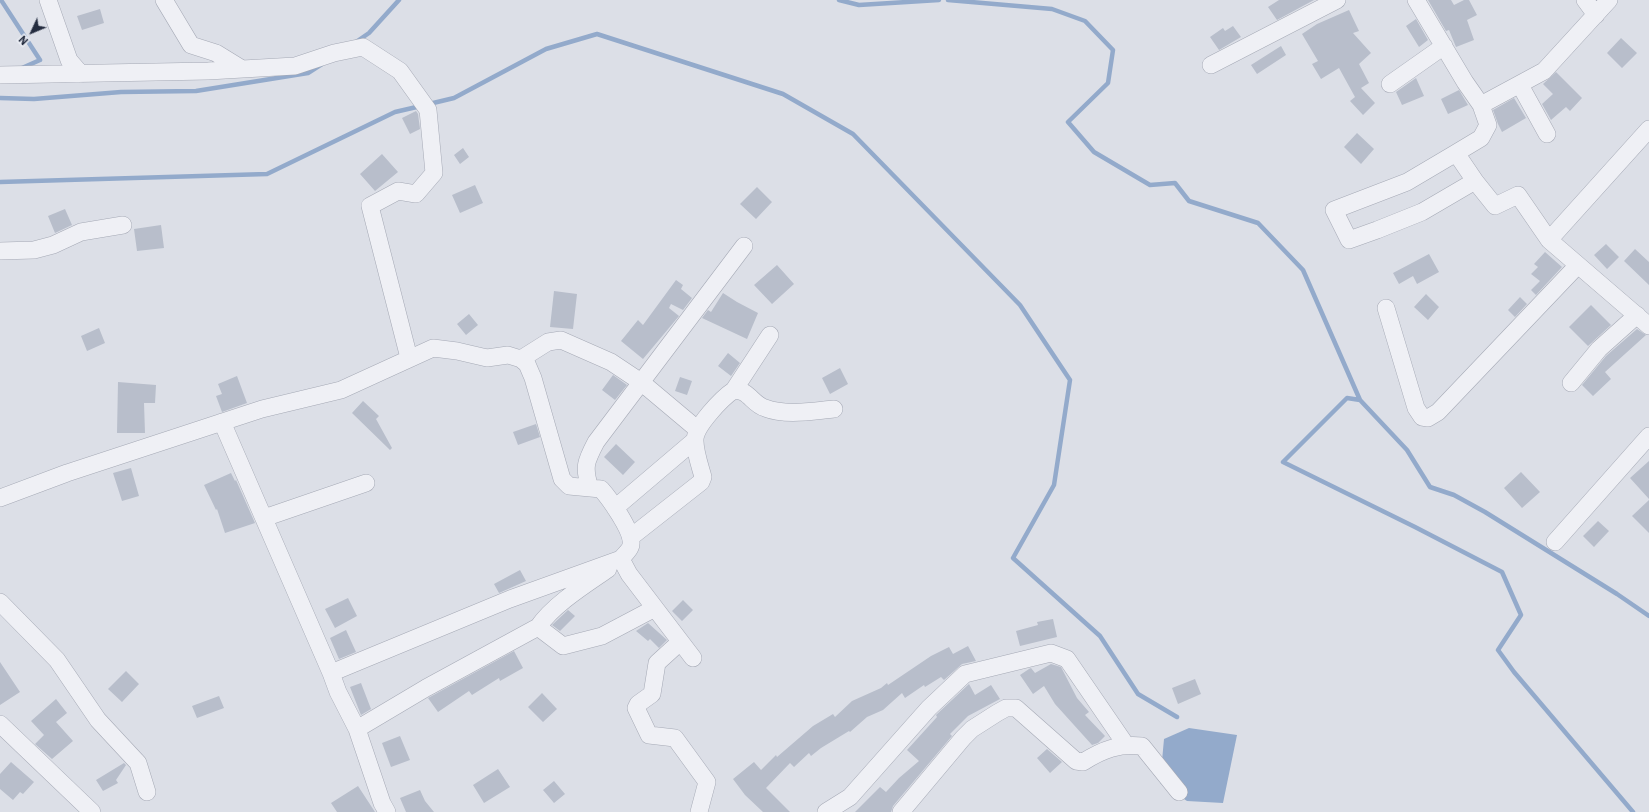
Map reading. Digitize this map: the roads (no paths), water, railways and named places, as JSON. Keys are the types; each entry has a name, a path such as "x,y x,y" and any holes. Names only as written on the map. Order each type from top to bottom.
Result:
{"street":[{"path":"48,0 68,60 82,74"},
{"path":"165,0 191,45 216,53 242,69"},
{"path":"1211,65 1337,0"},
{"path":"1416,0 1465,82 1481,105 1488,125 1481,138 1407,182 1334,210 1349,240 1422,212 1475,181"},
{"path":"1585,0 1596,15"},
{"path":"1481,105 1520,85 1544,70 1609,0"},
{"path":"1390,84 1444,46"},
{"path":"0,74 82,74 295,66 363,47 400,71 428,110 434,173 416,194 398,191 370,206 409,358"},
{"path":"1520,85 1547,134"},
{"path":"1549,240 1649,129"},
{"path":"1456,154 1495,206 1518,195 1549,240 1643,320 1599,349 1571,383"},
{"path":"0,252 34,250 53,245 81,232 123,225"},
{"path":"590,488 586,475 587,460 596,442 744,246"},
{"path":"1386,308 1416,408 1422,417 1428,418 1438,412 1578,265"},
{"path":"615,508 696,435 725,397 734,390 770,336"},
{"path":"521,359 548,342 561,340 611,362 641,382 696,435 703,477 701,482 631,537"},
{"path":"0,498 67,473 262,409 341,390 433,348 457,351 487,358 508,355 521,359 528,364 533,378 562,479 569,486 601,489 609,497 631,537 631,545 621,559 562,602 544,618 538,627 426,688 357,729"},
{"path":"734,390 742,390 764,408 783,412 834,409"},
{"path":"222,422 338,692 357,729 382,803 388,812"},
{"path":"1554,542 1649,436"},
{"path":"264,518 366,483"},
{"path":"331,673 510,599 621,559"},
{"path":"621,559 629,574 693,658"},
{"path":"0,602 57,660 98,720 138,763 147,792"},
{"path":"538,627 563,646 602,636 655,608"},
{"path":"680,642 657,663 652,694 638,704 636,708 649,735 675,738 707,782 699,812"},
{"path":"826,812 850,797 929,708 965,674 1013,661 1051,653 1067,659 1126,745"},
{"path":"901,812 972,729 1006,708 1016,708 1076,761 1083,762 1099,752 1126,745 1142,746 1179,792"},
{"path":"0,724 92,812"}],"water":[{"path":"1189,728 1237,735 1223,803 1187,801 1160,783 1164,739"}],"waterway":[{"path":"1,0 40,60 22,68"},
{"path":"356,42 369,33 399,0"},
{"path":"839,0 859,5 939,0"},
{"path":"948,0 1052,9 1085,21 1113,50 1108,83 1068,122 1094,152 1150,185 1175,183 1189,201 1258,223 1303,270 1360,400"},
{"path":"429,104 454,98 546,49 597,34 783,94 853,134 1020,305 1070,380 1054,485 1013,558 1100,636 1138,694 1177,717"},
{"path":"0,98 34,99 121,92 196,91 308,73 322,64"},
{"path":"0,182 267,174 395,112 421,106"},
{"path":"1633,812 1514,672 1498,650 1521,615 1502,572 1283,462 1347,398 1360,400 1407,450 1430,487 1454,495 1485,512 1617,594 1649,616"}]}
